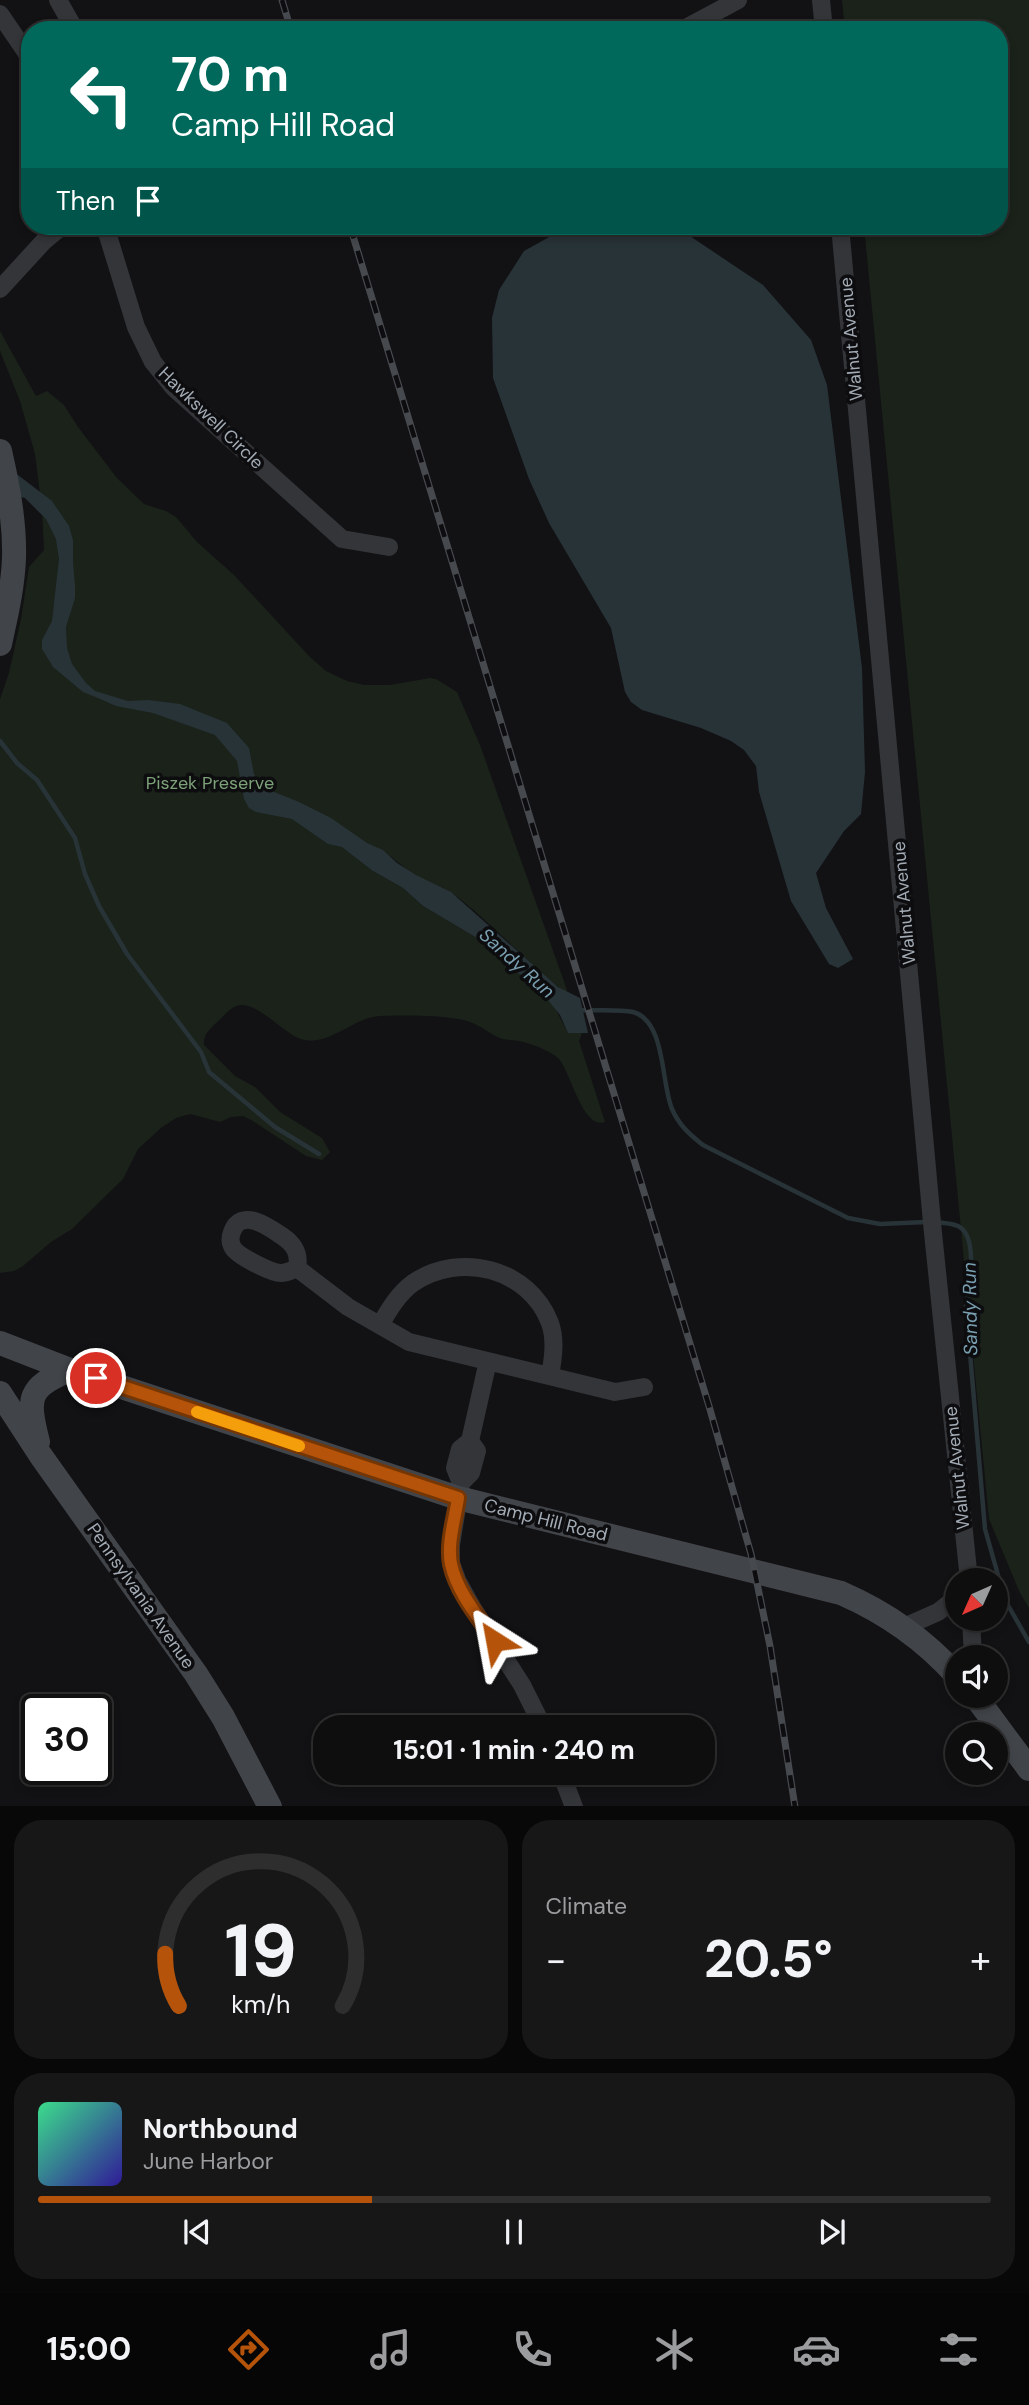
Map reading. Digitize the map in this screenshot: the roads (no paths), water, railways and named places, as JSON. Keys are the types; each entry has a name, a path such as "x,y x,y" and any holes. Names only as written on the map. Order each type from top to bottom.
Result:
{"street":[{"path":"58,0 70,21"},
{"path":"699,21 738,0"},
{"path":"821,0 823,21"},
{"path":"0,14 21,45"},
{"path":"0,289 51,235"},
{"name":"Hawkswell Circle","path":"109,235 136,327 153,362 173,387 342,539 389,547"},
{"name":"Walnut Avenue","path":"841,235 933,1233 968,1568"},
{"path":"0,452 9,498 14,558 12,585 0,644"},
{"path":"380,1325 401,1294 427,1275 447,1268 466,1266 489,1269 519,1283 540,1305 550,1323 554,1342 550,1376"},
{"path":"297,1268 348,1307 408,1342 615,1392 644,1387"},
{"name":"Camp Hill Road","path":"0,1343 70,1370 459,1491 841,1594 865,1604 904,1627 927,1644 945,1663"},
{"path":"488,1361 470,1441 460,1449 455,1468 459,1491 451,1563 463,1590 522,1685 536,1715"},
{"path":"41,1456 31,1415 33,1396 46,1379 70,1370"},
{"name":"Pennsylvania Avenue","path":"0,1393 41,1456 196,1674 223,1717 269,1806"},
{"path":"904,1627 945,1606"},
{"path":"984,1708 1029,1769"},
{"path":"566,1785 574,1806"}],"water":[{"path":"553,235 688,235 763,285 811,340 827,385 862,668 865,772 861,814 844,831 816,873 826,908 853,959 838,968 829,964 791,901 759,792 756,766 744,750 731,741 701,728 642,710 631,702 625,692 611,628 549,523 529,479 493,378 492,318 499,290 524,251"},
{"path":"0,466 18,475 52,501 69,526 73,540 75,598 66,627 67,648 72,664 86,683 95,691 128,701 148,700 180,704 227,723 249,748 254,774 262,787 331,818 367,843 383,850 416,875 451,892 558,987 580,998 588,1033 568,1033 560,1015 543,994 477,938 423,906 403,888 373,871 342,847 328,844 292,819 256,812 249,808 244,799 237,761 215,735 153,713 116,706 83,692 53,667 42,649 42,640 52,621 59,559 56,539 46,519 25,498 0,492"}],"waterway":[{"path":"0,741 17,763 37,780 75,838 85,874 99,906 127,954 201,1052 209,1072 275,1127 319,1154"},
{"name":"Sandy Run","path":"580,1010 627,1011 644,1018 657,1040 672,1109 685,1129 703,1145 848,1218 880,1224 927,1222"},
{"name":"Sandy Run","path":"936,1222 958,1226 969,1240 971,1263 966,1306 985,1529 1005,1600 1029,1642"}],"railway":[{"path":"282,0 288,21"},
{"path":"353,235 709,1406 751,1554 770,1646 795,1806"}],"park label":[{"name":"Piszek Preserve","path":"210,783"}]}
